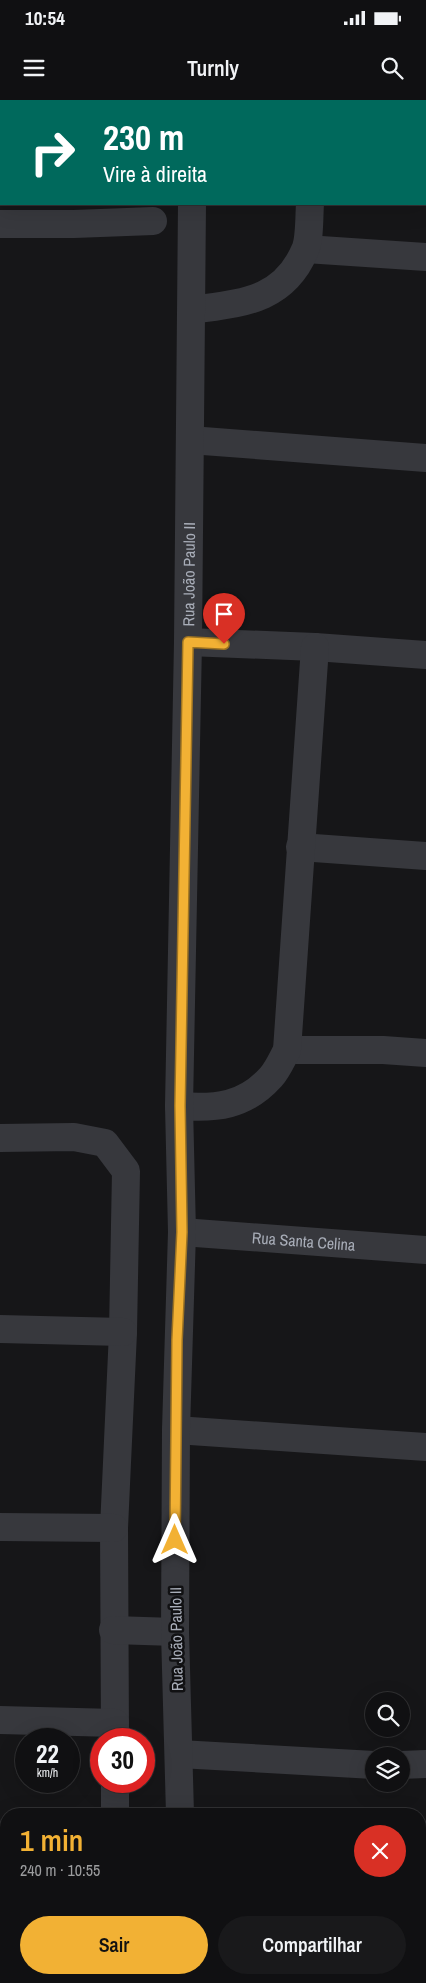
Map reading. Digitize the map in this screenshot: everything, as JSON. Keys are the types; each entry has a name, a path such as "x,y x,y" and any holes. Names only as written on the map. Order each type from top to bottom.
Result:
{"street":[{"name":"Rua João Paulo II","path":"180,1808 175,1632 176,1430 182,1232 180,1106 188,642 192,205"},
{"path":"192,310 258,298 276,288 292,272 306,249 310,205"},
{"path":"0,224 153,221"},
{"path":"306,249 426,257"},
{"path":"190,440 426,458"},
{"path":"188,642 315,647 426,655"},
{"path":"180,1106 204,1108 231,1104 255,1092 272,1076 287,1050 315,647"},
{"path":"300,847 426,856"},
{"path":"287,1050 383,1050 426,1053"},
{"path":"0,1138 74,1137 105,1143 126,1171 123,1332 114,1528 115,1728"},
{"name":"Rua Santa Celina","path":"182,1232 426,1250"},
{"path":"0,1329 123,1332"},
{"path":"176,1430 426,1447"},
{"path":"0,1527 114,1528"},
{"path":"114,1630 175,1632"},
{"path":"0,1720 90,1729"},
{"path":"179,1754 365,1765"},
{"path":"410,1765 426,1764"},
{"path":"115,1793 115,1808"}],"route":[{"path":"175,1540 177,1340 182,1232 180,1106 188,642 224,644"}]}
